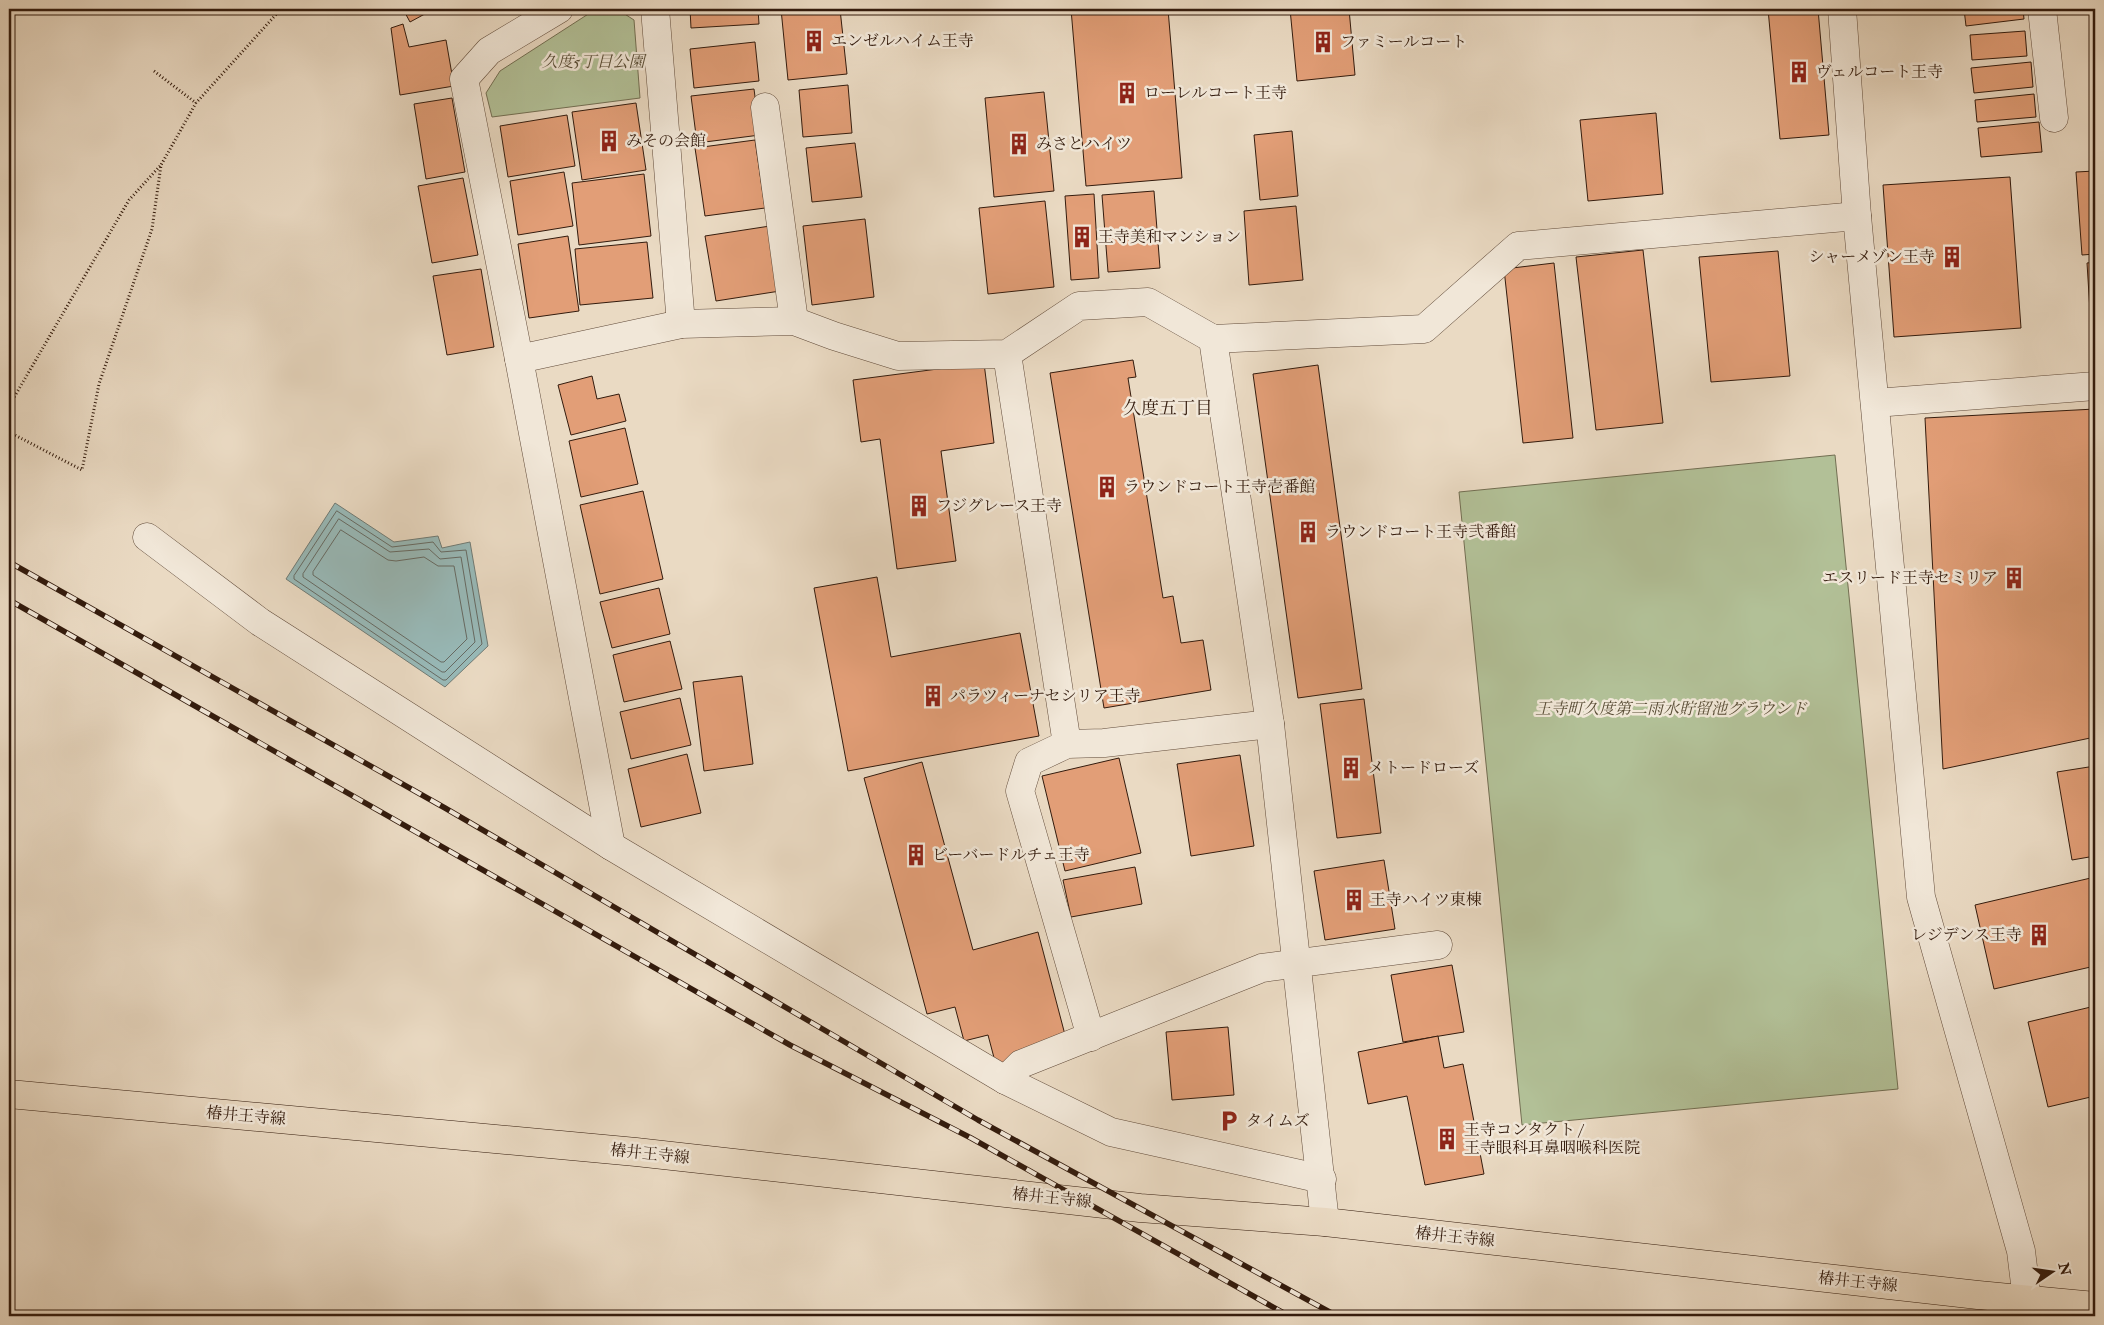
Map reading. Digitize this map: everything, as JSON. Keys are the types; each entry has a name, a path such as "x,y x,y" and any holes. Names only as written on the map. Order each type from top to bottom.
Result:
{"main road":[{"name":"椿井王寺線","path":"9,1094 626,1151 1140,1208 1325,1222 2029,1308 2095,1306"}],"street":[{"path":"559,9 489,51 464,79 611,846"},
{"path":"655,9 681,324"},
{"path":"1842,9 1857,216 1921,897 2021,1251 2029,1308"},
{"path":"2042,9 2054,118"},
{"path":"765,107 794,322"},
{"path":"519,359 681,324 794,322 898,356 1007,354 1079,306 1148,302 1213,339 1424,329 1518,246 1857,216"},
{"path":"1213,339 1270,724 1322,1179 1325,1222"},
{"path":"1007,354 1067,744"},
{"path":"1874,403 2095,386"},
{"path":"147,537 260,622 611,846 1005,1080 1111,1132 1322,1179"},
{"path":"1091,1037 1020,791 1029,762 1067,744 1104,743 1270,724"},
{"path":"1005,1080 1021,1064 1262,968 1438,945"}],"path":[{"path":"9,406 129,200 161,165 196,103 281,9"},
{"path":"154,71 196,103"},
{"path":"9,432 82,470 99,384 152,229 161,165"}],"green space":[{"name":"久度5丁目公園","path":"596,9 617,9 634,20 640,98 492,117 486,93 500,71"},
{"name":"王寺町久度第二雨水貯留池グラウンド","path":"1835,455 1898,1089 1522,1125 1459,492"}],"water":[{"path":"335,503 394,542 438,536 442,548 470,542 488,646 445,687 286,579"}],"building":[{"path":"403,9 434,9 410,22"},
{"path":"690,9 758,9 759,24 691,28"},
{"name":"エンゼルハイム王寺","path":"781,9 840,9 847,74 788,80"},
{"name":"ローレルコート王寺","path":"1071,9 1168,9 1182,178 1086,186"},
{"name":"ファミールコート","path":"1290,9 1349,9 1355,75 1297,81"},
{"name":"ヴェルコート王寺","path":"1768,9 1818,9 1829,135 1780,139"},
{"path":"1964,9 2023,9 2024,19 1966,26"},
{"path":"403,24 409,47 446,40 454,86 400,95 391,28"},
{"path":"2025,31 2027,56 1972,60 1970,35"},
{"path":"755,42 759,81 694,88 690,49"},
{"path":"2031,62 2033,87 1974,93 1971,68"},
{"path":"848,85 852,133 803,137 799,90"},
{"path":"754,89 760,135 697,143 691,96"},
{"name":"みさとハイツ","path":"1044,92 1054,191 994,197 985,98"},
{"path":"2034,94 2036,117 1977,122 1975,100"},
{"path":"452,98 465,172 426,179 414,104"},
{"name":"みその会館","path":"636,103 646,170 582,180 572,112"},
{"path":"1656,113 1663,194 1588,201 1580,120"},
{"path":"567,115 575,166 508,177 500,126"},
{"path":"2039,122 2042,152 1981,157 1978,128"},
{"path":"1292,131 1298,196 1260,200 1254,135"},
{"path":"755,140 765,208 705,216 695,148"},
{"path":"855,143 862,197 812,202 806,148"},
{"path":"2095,171 2095,254 2082,255 2076,172"},
{"path":"564,172 573,226 518,235 510,181"},
{"path":"644,174 651,236 579,245 572,183"},
{"name":"シャーメゾン王寺","path":"2010,177 2021,328 1894,337 1883,185"},
{"path":"463,178 478,255 432,263 418,186"},
{"path":"1154,191 1160,268 1108,272 1102,195"},
{"name":"王寺美和マンション","path":"1094,194 1099,278 1071,280 1065,196"},
{"path":"1045,201 1054,287 988,294 979,208"},
{"path":"1296,206 1303,280 1249,285 1244,211"},
{"path":"865,219 874,297 812,305 803,226"},
{"path":"770,226 780,291 716,301 705,236"},
{"path":"568,236 579,311 529,318 518,244"},
{"path":"647,242 653,298 580,305 575,249"},
{"path":"1643,250 1663,423 1596,430 1576,257"},
{"path":"1778,251 1790,376 1711,382 1699,257"},
{"path":"2095,262 2095,359 2093,359 2087,263"},
{"path":"1554,263 1573,438 1523,443 1504,269"},
{"path":"481,269 494,347 447,355 433,276"},
{"name":"ラウンドコート王寺壱番館","path":"1133,360 1136,377 1128,378 1163,598 1173,596 1181,643 1203,640 1211,690 1104,708 1050,373"},
{"name":"フジグレース王寺","path":"984,363 994,443 941,451 956,561 897,569 880,439 861,442 853,380"},
{"name":"ラウンドコート王寺弐番館","path":"1318,365 1362,689 1298,698 1253,374"},
{"path":"592,376 597,399 619,394 626,421 571,435 558,385"},
{"name":"エスリード王寺セミリア","path":"2095,409 2095,737 1943,769 1925,418"},
{"path":"625,428 638,484 581,497 569,441"},
{"path":"643,491 663,579 600,594 580,505"},
{"name":"パラツィーナセシリア王寺","path":"877,577 891,657 1020,633 1039,736 848,771 814,588"},
{"path":"659,588 670,634 612,648 600,602"},
{"path":"670,641 682,689 624,702 613,655"},
{"path":"742,676 753,764 704,771 693,682"},
{"path":"680,698 691,745 631,759 620,712"},
{"name":"メトードローズ","path":"1364,699 1381,833 1337,838 1320,704"},
{"path":"687,754 701,813 641,827 628,769"},
{"path":"1240,755 1254,846 1191,856 1177,764"},
{"path":"1119,758 1141,853 1065,871 1042,776"},
{"name":"ビーバードルチェ王寺","path":"922,762 973,950 1038,932 1069,1050 997,1069 988,1035 964,1041 955,1007 927,1014 864,778"},
{"path":"2095,766 2095,856 2072,860 2057,772"},
{"name":"王寺ハイツ東棟","path":"1384,860 1395,929 1325,940 1314,871"},
{"path":"1135,867 1142,904 1071,917 1063,880"},
{"name":"レジデンス王寺","path":"2095,877 2095,966 1994,989 1975,905"},
{"path":"1452,965 1464,1032 1403,1042 1391,975"},
{"path":"2095,1006 2095,1096 2048,1107 2028,1022"},
{"path":"1228,1027 1234,1095 1172,1100 1166,1032"},
{"name":"王寺コンタクト / 王寺眼科耳鼻咽喉科医院","path":"1438,1036 1444,1068 1463,1064 1484,1174 1425,1185 1407,1096 1368,1104 1358,1052"}],"railway":[{"path":"9,562 445,808 978,1120 1337,1316"},
{"path":"9,600 790,1045 971,1138 1289,1316"}],"place":[{"name":"エンゼルハイム王寺","path":"814,41"},
{"name":"ファミールコート","path":"1323,42"},
{"name":"ヴェルコート王寺","path":"1799,72"},
{"name":"ローレルコート王寺","path":"1127,93"},
{"name":"みその会館","path":"609,141"},
{"name":"みさとハイツ","path":"1019,144"},
{"name":"王寺美和マンション","path":"1082,237"},
{"name":"シャーメゾン王寺","path":"1952,257"},
{"name":"ラウンドコート王寺壱番館","path":"1107,487"},
{"name":"フジグレース王寺","path":"919,506"},
{"name":"ラウンドコート王寺弐番館","path":"1308,532"},
{"name":"エスリード王寺セミリア","path":"2014,578"},
{"name":"パラツィーナセシリア王寺","path":"933,696"},
{"name":"メトードローズ","path":"1351,768"},
{"name":"ビーバードルチェ王寺","path":"916,855"},
{"name":"王寺ハイツ東棟","path":"1354,900"},
{"name":"レジデンス王寺","path":"2039,935"},
{"name":"タイムズ","path":"1229,1121"},
{"name":"王寺コンタクト / 王寺眼科耳鼻咽喉科医院","path":"1447,1139"}],"district":[{"name":"久度五丁目","path":"1168,408"}]}
